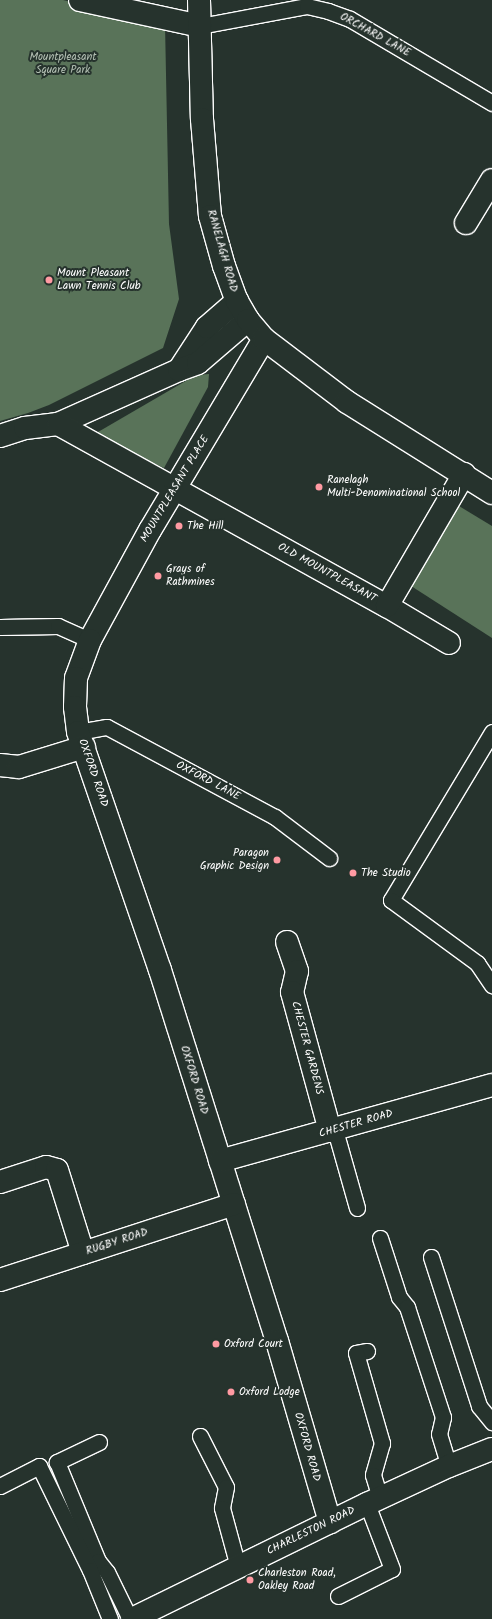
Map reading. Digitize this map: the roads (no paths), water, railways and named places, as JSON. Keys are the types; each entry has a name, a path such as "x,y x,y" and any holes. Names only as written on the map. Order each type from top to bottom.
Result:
{"street":[{"path":"80,0 200,26"},
{"name":"RANELAGH ROAD","path":"199,0 202,119 210,216 224,266 237,301 248,320 264,339 347,402 464,474 492,493"},
{"path":"466,223 492,180"},
{"path":"179,370 207,327 237,301"},
{"path":"0,436 25,428 58,424 198,363 248,320"},
{"name":"MOUNTPLEASANT PLACE","path":"90,640 175,488 264,339"},
{"name":"OLD MOUNTPLEASANT","path":"58,424 386,606 464,474"},
{"path":"386,606 448,643"},
{"name":"OXFORD ROAD","path":"90,640 76,678 76,707 81,739 160,970 276,1340 330,1522"},
{"path":"0,765 19,767 81,739"},
{"name":"CHESTER GARDENS","path":"287,942 297,971 292,992 332,1131"},
{"name":"CHESTER ROAD","path":"220,1161 332,1131 492,1085"},
{"path":"0,1182 46,1167 57,1170 83,1253"},
{"name":"RUGBY ROAD","path":"0,1280 234,1204"},
{"name":"CHARLESTON ROAD","path":"131,1619 373,1501 449,1466 492,1449"}],"lane":[{"name":"ORCHARD LANE","path":"200,26 307,6 328,11 350,19 492,102"},
{"path":"0,627 58,626 90,640"},
{"name":"OXFORD LANE","path":"81,739 108,727 275,817 329,858"},
{"path":"492,732 391,900 477,963 492,985"},
{"path":"332,1131 357,1208"},
{"path":"380,1238 399,1297 406,1307 444,1417 439,1434 449,1466"},
{"path":"431,1256 479,1406 492,1422"},
{"path":"338,1596 392,1569 373,1501 372,1475 382,1443 356,1353 367,1351"},
{"path":"200,1436 226,1487 222,1508 238,1568"},
{"path":"99,1442 57,1462 98,1561 107,1572 131,1619"},
{"path":"0,1486 40,1466 90,1570 110,1619"}],"place":[{"name":"Mount Pleasant Lawn Tennis Club","path":"49,280"},
{"name":"Ranelagh Multi-Denominational School","path":"319,487"},
{"name":"The Hill","path":"179,526"},
{"name":"Grays of Rathmines","path":"158,576"},
{"name":"Paragon Graphic Design","path":"277,860"},
{"name":"The Studio","path":"353,873"},
{"name":"Oxford Court","path":"216,1344"},
{"name":"Oxford Lodge","path":"231,1392"},
{"name":"Charleston Road, Oakley Road","path":"250,1580"}],"park label":[{"name":"Mountpleasant Square Park","path":"63,64"}]}
